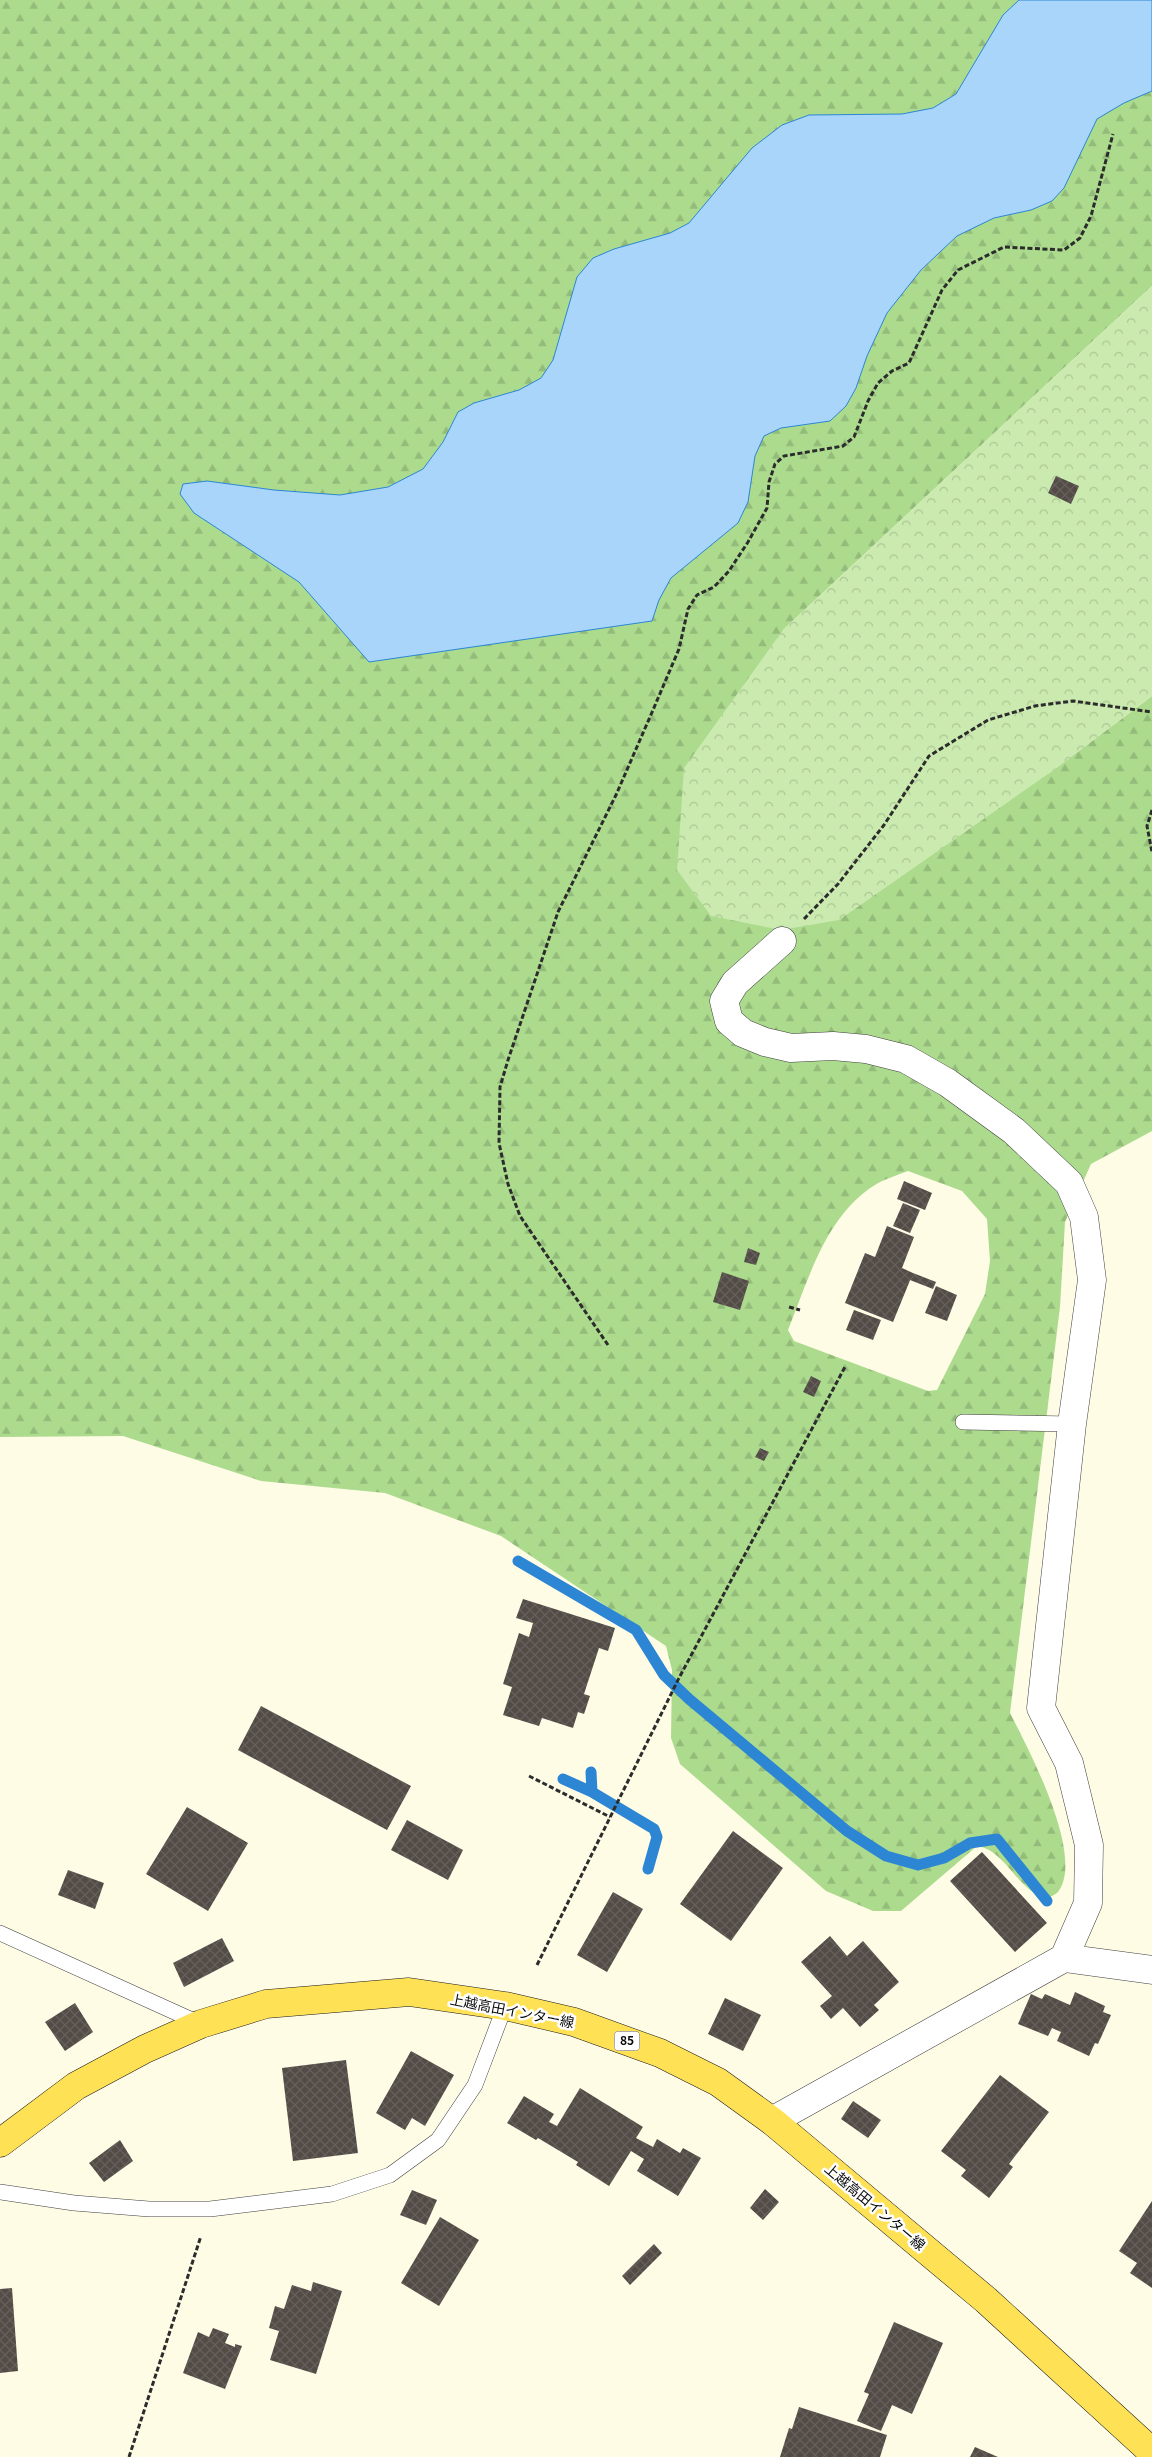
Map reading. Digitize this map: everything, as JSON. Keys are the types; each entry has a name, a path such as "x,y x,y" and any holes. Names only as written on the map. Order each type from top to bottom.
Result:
{"main road":[{"name":"上越高田インター線","path":"0,2143 76,2086 145,2049 201,2024 266,2004 409,1992 505,2006 574,2022 660,2053 718,2082 772,2121 986,2300 1152,2452"}],"street":[{"path":"782,941 734,982 724,1002 729,1021 743,1033 765,1042 791,1048 833,1046 866,1049 906,1059 948,1083 1014,1131 1068,1183 1084,1217 1092,1280 1072,1424 1041,1708 1069,1763 1089,1845 1088,1903 1064,1958"},
{"path":"772,2121 1064,1958 1152,1970"}],"lane":[{"path":"963,1422 1072,1424"},
{"path":"0,1934 201,2024"},
{"path":"0,2192 74,2203 149,2210 210,2209 332,2194 390,2174 438,2140 475,2085 505,2006"}],"path":[{"path":"608,1345 520,1216 508,1184 499,1143 500,1087 558,912 616,795 654,710 679,649 688,609 697,595 714,587 729,572 748,542 766,508 769,482 775,464 784,456 843,446 854,437 868,401 878,383 892,371 909,363 942,290 958,270 1004,247 1064,250 1080,238 1091,216 1113,134"},
{"path":"782,941 838,884 884,825 929,756 988,720 1035,706 1073,701 1152,712"},
{"path":"1152,810 1147,826 1152,852"},
{"path":"789,1307 800,1310"},
{"path":"537,1965 679,1678 846,1365"},
{"path":"529,1776 610,1817"},
{"path":"129,2457 210,2209"}],"green space":[{"path":"0,0 1152,0 1152,286 783,630 1048,774 1152,696 1152,1131 1091,1164 1065,1222 1060,1307 1010,1713 1041,1776 1060,1830 1065,1855 1064,1877 1057,1893 1047,1899 1037,1895 1027,1888 996,1855 987,1849 977,1846 901,1911 873,1911 826,1891 680,1764 671,1738 672,1670 666,1646 501,1536 385,1493 261,1481 123,1436 0,1437","holes":["908,1171 962,1191 987,1219 990,1261 985,1294 937,1390 928,1391 794,1341 788,1330 812,1268 833,1228 846,1210 862,1195 880,1182"]},
{"path":"1152,286 1152,696 1048,774 839,920 781,930 711,916 677,870 684,768 783,630"}],"water":[{"path":"1019,0 1152,0 1152,91 1124,103 1097,119 1064,188 1052,201 1031,210 994,218 957,236 921,270 887,313 867,356 856,388 846,406 830,421 781,428 764,436 755,456 748,502 738,523 671,578 659,600 652,621 369,662 299,582 194,513 180,494 183,484 207,481 274,490 340,495 388,487 423,469 443,442 458,412 474,403 519,390 541,378 553,360 577,277 593,258 614,249 670,233 689,223 752,148 782,125 809,115 902,114 933,108 956,94 1003,15"}],"building":[{"path":"1056,476 1079,486 1071,504 1048,493"},
{"path":"904,1181 932,1193 925,1210 897,1199"},
{"path":"903,1203 920,1210 910,1233 893,1226"},
{"path":"887,1226 914,1237 902,1268 913,1273 893,1322 845,1303 865,1253 875,1257"},
{"path":"748,1248 760,1253 756,1265 744,1262"},
{"path":"722,1272 749,1281 740,1310 713,1302"},
{"path":"913,1273 936,1282 933,1289 910,1280"},
{"path":"936,1286 957,1295 947,1321 925,1313"},
{"path":"854,1310 881,1320 873,1340 846,1330"},
{"path":"811,1376 821,1381 814,1397 803,1392"},
{"path":"760,1448 769,1452 764,1461 755,1457"},
{"path":"523,1599 615,1628 608,1651 599,1648 584,1694 590,1696 584,1714 578,1712 573,1728 542,1718 539,1726 503,1715 512,1687 503,1684 519,1633 529,1637 533,1623 516,1618"},
{"path":"261,1706 411,1786 387,1830 238,1750"},
{"path":"187,1807 248,1843 208,1911 146,1874"},
{"path":"407,1820 463,1850 448,1880 391,1850"},
{"path":"733,1831 783,1868 731,1941 680,1904"},
{"path":"982,1852 1047,1923 1015,1952 950,1881"},
{"path":"68,1870 104,1883 95,1909 58,1895"},
{"path":"613,1892 643,1909 607,1972 577,1955"},
{"path":"830,1936 847,1956 863,1941 899,1982 874,2005 879,2010 860,2027 843,2008 831,2019 820,2006 832,1996 801,1962"},
{"path":"222,1938 234,1961 184,1987 173,1963"},
{"path":"1075,1992 1105,2006 1103,2012 1111,2015 1098,2044 1095,2043 1089,2056 1057,2041 1061,2032 1052,2028 1048,2036 1018,2024 1031,1994 1042,1999 1045,1994 1070,2005"},
{"path":"725,1998 761,2015 743,2051 708,2034"},
{"path":"75,2003 93,2032 65,2051 45,2022"},
{"path":"411,2051 454,2075 425,2126 412,2118 405,2130 376,2113"},
{"path":"346,2060 358,2153 293,2161 282,2068"},
{"path":"1000,2075 1049,2112 1009,2164 1013,2167 989,2198 961,2176 966,2170 941,2151"},
{"path":"580,2088 643,2127 636,2138 653,2147 657,2139 680,2153 683,2148 701,2158 678,2196 637,2171 644,2159 631,2151 609,2186 576,2165 578,2162 538,2138 536,2140 507,2123 524,2096 554,2114 549,2122 557,2126"},
{"path":"853,2101 881,2120 868,2138 841,2119"},
{"path":"120,2140 133,2161 104,2182 89,2163"},
{"path":"765,2189 779,2202 763,2220 750,2208"},
{"path":"412,2190 437,2200 426,2225 400,2215"},
{"path":"1152,2201 1152,2288 1130,2273 1137,2263 1119,2251"},
{"path":"440,2217 479,2240 439,2306 401,2283"},
{"path":"654,2244 662,2253 630,2285 622,2276"},
{"path":"313,2282 342,2291 316,2374 270,2360 279,2331 269,2328 275,2306 284,2309 292,2285 311,2291"},
{"path":"12,2288 18,2371 0,2373 0,2289"},
{"path":"894,2322 943,2343 912,2414 892,2405 881,2431 857,2421 869,2394 864,2392"},
{"path":"213,2328 229,2334 225,2343 235,2347 235,2344 242,2346 225,2389 183,2373 198,2332 209,2337"},
{"path":"799,2407 887,2435 880,2457 780,2457 789,2428 792,2429"},
{"path":"975,2447 998,2457 970,2457"}],"waterway":[{"path":"518,1561 636,1630 664,1675 689,1699 847,1831 886,1856 918,1865 944,1858 970,1843 997,1839 1047,1901"},
{"path":"591,1772 592,1792 654,1829 657,1837 648,1869"},
{"path":"563,1779 592,1792"}]}
